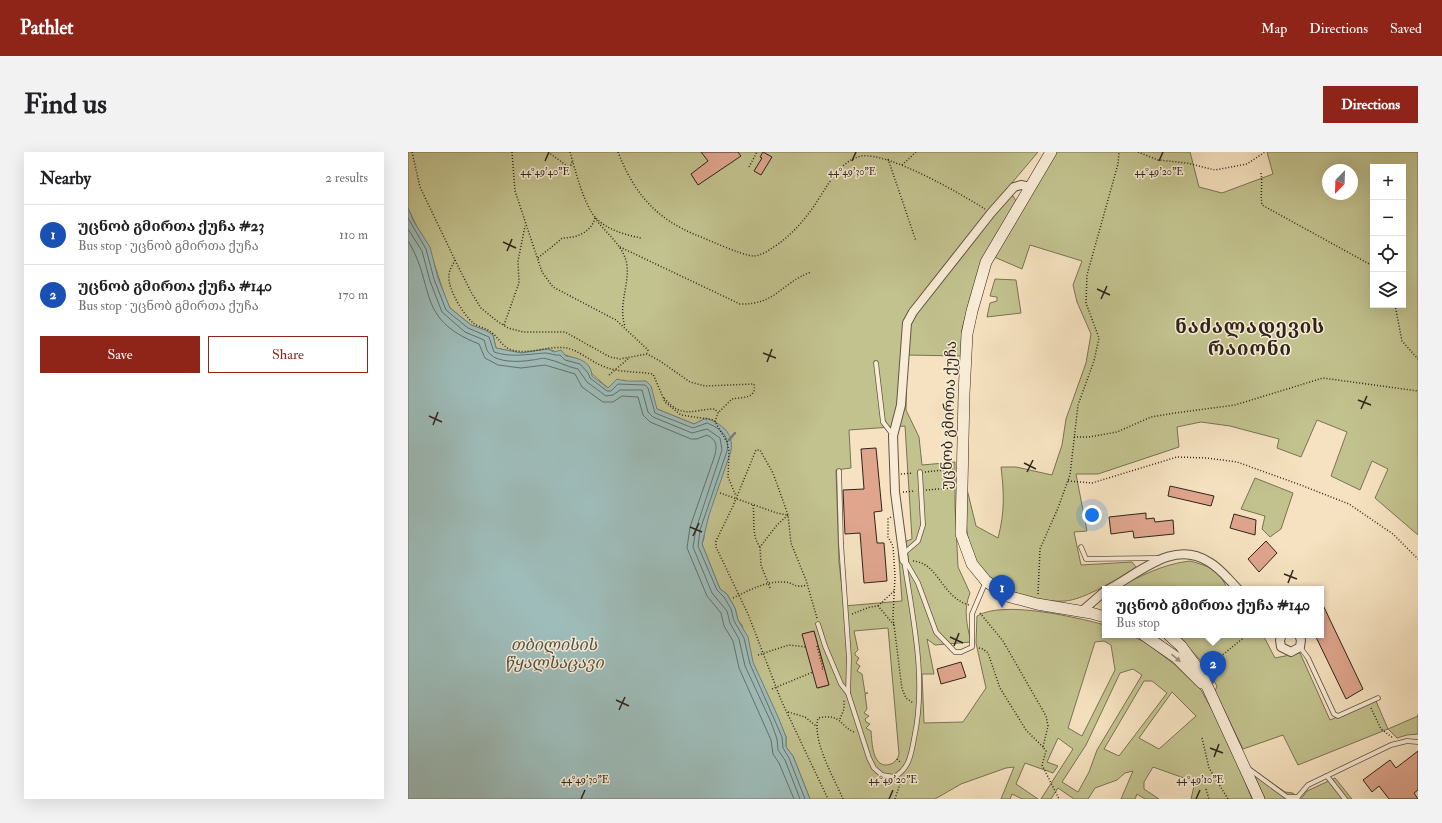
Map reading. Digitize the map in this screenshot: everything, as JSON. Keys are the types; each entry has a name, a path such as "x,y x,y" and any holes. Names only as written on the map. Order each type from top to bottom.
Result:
{"main road":[{"name":"უცნობ გმირთა ქუჩა","path":"1052,152 986,262 972,311 967,334 964,394 961,534 972,564 986,581 1007,596 1037,604 1102,616"},
{"name":"უცნობ გმირთა ქუჩა","path":"1086,612 1102,612"},
{"path":"1148,638 1177,658 1211,694"},
{"path":"1172,638 1181,646 1201,672 1259,799"}],"street":[{"path":"904,557 895,492 893,436 901,405 907,323 913,312 991,213 1014,188 1021,185 1030,187"},
{"path":"1114,586 1161,558 1176,554 1195,555 1210,562 1235,586"},
{"path":"1086,612 1102,594"},
{"path":"1281,638 1280,644 1284,650 1291,652 1300,647 1300,638"}],"lane":[{"path":"876,363 883,422 893,436"},
{"path":"839,471 841,544 850,678 848,693"},
{"path":"904,557 918,541 923,525 920,472"},
{"path":"1081,547 1084,558 1088,559 1161,558"},
{"path":"904,557 918,583 936,632 955,652 961,652 972,647 972,614 974,606 986,581"},
{"path":"818,624 825,646 841,684 848,693 868,758 874,768 882,775 894,777 902,773 910,759 921,682 917,638 904,557"},
{"path":"1300,647 1308,658 1334,714 1338,716 1378,698"},
{"path":"1243,764 1274,789 1287,797 1297,798 1308,784 1399,743 1407,741 1418,742"},
{"path":"1327,776 1345,799"}],"path":[{"path":"412,152 420,187 471,292 481,308 504,325 523,332 565,332 610,357 620,359 647,354 660,361 690,382 705,386 749,382 754,385 751,395 744,399 732,399 718,413 715,422"},
{"path":"512,152 515,191 542,272 553,287 616,320 636,340 645,346 648,350 647,354"},
{"path":"548,152 567,166 571,165 572,159"},
{"path":"570,152 579,186 595,218 620,247 740,304 751,305 768,300 798,277 810,272"},
{"path":"618,152 627,176 657,213 682,229 753,256 766,253 782,242 798,226 843,166 862,156 888,159 902,165 945,185 991,213"},
{"path":"749,167 757,152"},
{"path":"902,165 916,152"},
{"path":"1037,604 1041,566 1040,548 1068,481 1078,405 1094,361 1098,338 1086,303 1087,275 1118,164 1119,152"},
{"path":"1138,152 1158,160 1187,163 1215,170 1247,164 1265,152"},
{"path":"888,159 916,241"},
{"path":"1261,173 1264,184 1260,193 1262,205 1370,264"},
{"path":"537,258 554,246 562,238 575,236 588,230 593,224 595,218"},
{"path":"595,218 618,232 641,238"},
{"path":"504,325 519,283 518,261 525,224"},
{"path":"620,247 627,265 622,316 625,328"},
{"path":"455,260 449,274 450,286 462,311 474,324 488,329 504,346 522,351 542,348 568,348 580,353 591,361 614,370 653,374 665,402 680,415 705,418 715,422 727,442 729,451 728,477 736,496"},
{"path":"1396,308 1402,341 1418,359"},
{"path":"610,375 628,358"},
{"path":"1074,437 1089,437 1117,432 1151,418 1169,414 1235,405 1323,378 1418,391"},
{"path":"663,396 668,402 687,413 712,409 715,409 718,413"},
{"path":"818,624 807,585 791,543 788,515 773,473 760,450 756,450 716,540 716,547 764,653 776,687 828,799"},
{"path":"1068,481 1092,483 1177,457 1207,458 1238,462 1349,504 1393,534 1418,559"},
{"path":"907,474 950,469"},
{"path":"907,491 951,488"},
{"path":"720,493 777,514 788,515"},
{"path":"753,505 756,542 760,548 761,565 766,582 770,588"},
{"path":"760,548 777,525 788,515"},
{"path":"888,519 888,537 893,546 895,625 902,688 910,701 919,703"},
{"path":"904,557 930,567 945,589 963,603 974,606 1003,641 1046,716 1048,726 1043,747"},
{"path":"733,598 766,582 784,582 800,587 807,585"},
{"path":"847,617 856,612 878,606 887,599 894,590"},
{"path":"878,606 895,625"},
{"path":"1201,672 1243,638"},
{"path":"758,655 789,645 806,647"},
{"path":"817,645 822,670"},
{"path":"972,647 984,649 988,653 1000,688 1026,730 1046,751 1042,765 1058,799"},
{"path":"772,689 813,672"},
{"path":"840,719 844,709 843,701 848,693"},
{"path":"1368,703 1381,729 1399,743"},
{"path":"788,712 805,717 816,726"},
{"path":"843,799 831,775 816,726 818,718 827,716 840,719 850,731 860,733"},
{"path":"1202,738 1209,768 1228,799"},
{"path":"895,799 902,773"},
{"path":"1206,788 1209,799"}],"green space":[{"path":"408,152 1038,152 989,210 1008,197 1013,196 1016,201 979,269 962,329 961,356 907,355 906,410 919,437 922,465 955,462 955,507 958,567 970,593 966,611 971,642 935,645 927,639 934,674 922,674 924,723 963,722 986,688 976,643 977,616 989,611 1004,610 1021,610 1058,614 1102,624 1102,638 1136,638 1145,642 1174,664 1201,690 1226,735 1252,799 1191,799 1195,782 1153,767 1144,782 1144,789 1159,799 1145,799 1137,794 1135,799 1121,799 1133,771 1125,773 1117,780 1095,788 1088,799 1074,799 1058,788 1051,799 1041,799 1073,749 1058,738 1047,762 1058,766 1053,773 1025,763 1016,784 1038,799 1022,799 1012,794 1010,799 1001,799 1014,767 1006,768 961,784 935,799 810,799 793,756 786,747 786,737 761,680 757,681 742,625 738,620 735,608 727,594 720,589 702,544 704,538 706,419 694,424 657,409 624,380 608,388 574,358 548,349 521,353 496,348 493,335 485,330 471,325 450,308 434,263 408,208","holes":["905,426 912,539 898,544 902,601 844,606 839,562 836,470 851,468 849,430","888,628 899,754 896,760 891,764 885,765 880,763 877,759 874,754 871,731 866,728 870,724 866,722 865,719 869,716 864,713 867,709 865,694 868,693 865,693 862,674 857,671 860,666 856,663 859,658 855,655 858,650 854,631","814,631 829,685 818,688 803,634","1104,641 1111,645 1115,670 1082,736 1068,728 1095,642","1133,669 1142,675 1097,750 1089,772 1078,792 1062,782 1086,745 1120,673","1144,681 1152,681 1167,693 1119,756 1104,749","1172,692 1196,716 1159,749 1139,738"]},
{"path":"1057,152 1190,152 1199,187 1222,193 1273,174 1267,152 1418,152 1418,535 1375,498 1388,469 1372,461 1360,490 1331,476 1347,432 1317,420 1301,457 1277,448 1279,439 1230,426 1201,422 1177,427 1179,447 1098,474 1076,474 1087,531 1074,532 1081,565 1132,562 1136,567 1091,593 1073,600 1065,601 1040,600 1027,597 1014,592 992,579 975,560 971,552 966,523 966,485 976,526 998,538 1002,520 1003,502 1001,467 1016,467 1052,475 1062,445 1066,419 1086,363 1091,334 1077,302 1073,285 1082,261 1030,245 1022,269 992,256"},
{"path":"995,279 1016,280 1021,313 987,317 990,303 997,301 997,297 990,296"},
{"path":"1255,478 1293,493 1281,529 1270,537 1262,529 1265,516 1241,509"},
{"path":"1190,561 1208,567 1221,577 1226,586 1122,586 1143,575"},
{"path":"1180,638 1265,638 1275,658 1300,653 1330,720 1376,701 1388,729 1298,765 1283,735 1243,749 1215,691 1217,686 1201,661"},
{"path":"1418,716 1418,734 1397,738 1388,729"},
{"path":"1251,768 1285,792 1293,793 1299,799 1265,799"},
{"path":"1335,778 1352,799 1301,799 1307,791"}],"water":[{"name":"თბილისის წყალსაცავი","path":"408,208 414,222 430,247 438,278 450,308 471,325 485,330 493,335 496,348 521,353 548,349 554,352 561,350 566,356 583,361 589,367 592,376 608,388 617,379 627,381 646,381 651,386 657,409 694,424 706,418 722,426 729,434 731,439 731,451 709,515 702,544 720,589 727,594 735,608 738,620 748,637 753,662 786,737 786,747 793,756 810,799 408,799"}],"building":[{"path":"701,152 738,152 741,156 698,185 691,174 708,161"},
{"path":"763,152 772,157 761,175 754,171 762,158 760,157"},
{"path":"876,448 882,511 874,512 877,543 884,543 887,581 864,583 860,533 845,534 843,490 864,489 861,449"},
{"path":"1170,486 1214,496 1211,506 1168,496"},
{"path":"1146,513 1146,519 1154,518 1155,522 1173,520 1174,534 1134,538 1133,531 1111,534 1109,517"},
{"path":"1234,514 1256,520 1255,535 1230,528"},
{"path":"1266,541 1277,553 1259,572 1248,559"},
{"path":"1324,607 1363,689 1346,699 1316,638 1324,638"},
{"path":"814,631 829,685 817,688 802,634"},
{"path":"961,662 966,677 941,684 937,669"},
{"path":"1418,751 1418,790 1414,793 1418,799 1389,799 1379,786 1372,792 1363,780 1390,760 1396,768"}],"waterway":[{"path":"729,440 735,433"}],"place":[{"name":"უცნობ გმირთა ქუჩა #23","path":"1002,608"},
{"name":"უცნობ გმირთა ქუჩა #140","path":"1213,684"}],"district":[{"name":"ნაძალადევის რაიონი","path":"1250,338"}]}
